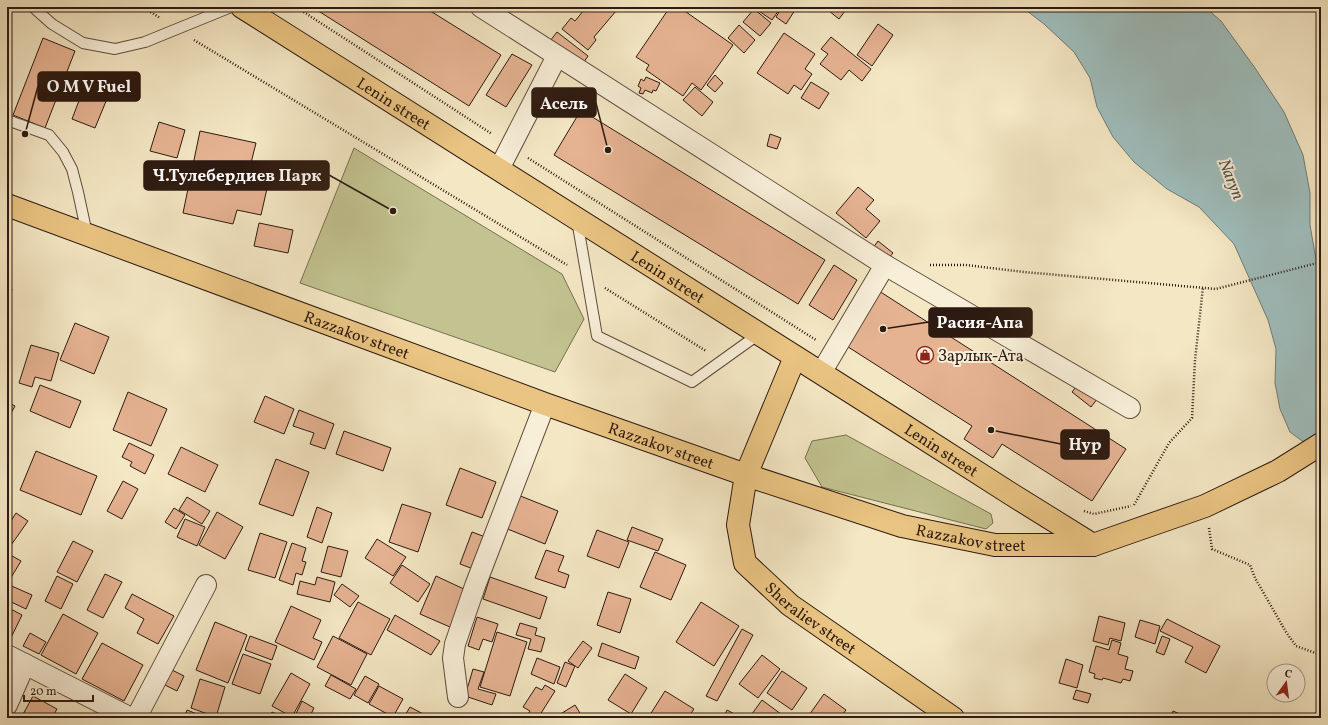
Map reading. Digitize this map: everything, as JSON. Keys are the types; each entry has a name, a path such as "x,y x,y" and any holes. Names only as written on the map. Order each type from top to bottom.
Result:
{"main road":[{"name":"Lenin street","path":"242,7 1094,545"},
{"name":"Razzakov street","path":"7,205 545,404 746,475 902,526 995,545 1094,545 1205,506 1278,471 1321,444"},
{"name":"Sheraliev street","path":"795,356 746,475 738,525 745,563 790,605 953,718"}],"street":[{"path":"481,7 885,265 1130,408"},
{"path":"499,169 556,56"},
{"path":"821,373 833,350 885,265"},
{"path":"458,697 453,658 455,644 545,404"},
{"path":"136,718 206,585"},
{"path":"7,655 131,718"},
{"path":"7,705 25,664"}],"lane":[{"path":"33,7 52,24 83,43 115,49 145,42 231,7"},
{"path":"7,120 49,135 63,152 72,170 87,234"},
{"path":"576,218 597,336 692,382 759,334"}],"path":[{"path":"143,7 176,30 586,276 722,361"},
{"path":"296,7 510,146 833,350"},
{"path":"929,265 966,265 1024,272 1216,289 1321,262"},
{"path":"1134,505 1169,443 1192,418 1195,360 1203,288"},
{"path":"1080,510 1094,514 1141,503"},
{"path":"1212,549 1250,565 1255,578 1296,646 1321,655"}],"green space":[{"path":"354,148 562,274 584,319 555,372 300,283"},
{"path":"846,435 991,514 993,523 986,529 822,487 805,458 812,441"}],"water":[{"name":"Naryn","path":"1022,7 1205,7 1221,21 1255,68 1284,112 1303,155 1310,193 1310,225 1321,288 1321,455 1290,432 1280,409 1275,383 1276,349 1268,320 1234,244 1199,207 1167,189 1134,162 1113,137 1097,107 1090,78 1074,52 1044,24"}],"building":[{"path":"312,7 424,7 501,55 469,106"},
{"path":"580,7 604,7 607,9 611,7 616,11 594,37 596,40 588,50 562,29 571,18 575,21 584,10"},
{"path":"670,7 679,7 733,45 701,90 692,83 683,96 646,70 649,65 636,57"},
{"path":"753,7 781,7 772,20"},
{"path":"782,7 797,7 786,24 776,17"},
{"path":"832,7 848,7 839,19 829,11"},
{"path":"754,9 771,23 760,36 743,22"},
{"path":"878,24 893,35 872,66 857,55"},
{"path":"739,25 755,40 744,53 728,38"},
{"path":"557,32 588,56 582,65 550,41"},
{"path":"784,33 815,54 805,69 812,74 801,90 794,85 788,94 757,73"},
{"path":"831,37 871,69 862,81 849,70 841,80 820,64 828,54 821,49"},
{"path":"43,38 75,51 45,128 13,115"},
{"path":"512,54 532,65 506,107 486,95"},
{"path":"715,75 723,83 715,92 707,85"},
{"path":"646,77 660,83 656,91 653,90 652,93 645,90 643,94 639,93 641,88 638,86 641,79 644,81"},
{"path":"811,82 829,93 819,109 801,98"},
{"path":"85,85 109,94 95,128 72,119"},
{"path":"695,87 713,102 702,116 683,100"},
{"path":"581,110 825,260 798,304 554,155"},
{"path":"159,122 185,130 177,158 150,151"},
{"path":"200,131 256,143 250,167 271,171 261,215 237,210 233,224 183,213"},
{"path":"770,134 781,138 777,149 767,146"},
{"path":"858,187 874,200 866,209 880,221 866,238 836,213"},
{"path":"259,223 293,230 288,253 254,246"},
{"path":"878,241 893,253 887,260 872,249"},
{"path":"834,265 857,280 833,320 809,305"},
{"path":"7,288 12,289 7,307"},
{"path":"879,291 1126,449 1092,501 1002,444 993,458 964,439 972,426 845,345"},
{"path":"75,323 109,337 94,374 60,360"},
{"path":"31,345 59,353 51,381 35,377 32,387 19,383"},
{"path":"1079,383 1098,398 1091,407 1072,392"},
{"path":"40,385 81,401 70,428 30,411"},
{"path":"128,392 167,409 151,446 113,430"},
{"path":"265,396 294,409 284,434 254,422"},
{"path":"7,402 15,406 9,417 7,416"},
{"path":"299,410 334,424 325,449 310,444 314,433 293,426"},
{"path":"344,431 391,448 383,471 336,454"},
{"path":"129,443 154,455 145,474 130,466 132,462 122,457"},
{"path":"181,447 218,465 205,492 168,474"},
{"path":"36,451 97,476 81,515 20,490"},
{"path":"276,459 309,472 293,516 259,504"},
{"path":"460,468 496,482 482,518 446,505"},
{"path":"123,481 138,489 122,519 107,511"},
{"path":"518,495 558,511 545,544 505,528"},
{"path":"187,497 210,511 202,524 179,510"},
{"path":"402,504 431,513 418,552 389,542"},
{"path":"317,507 332,513 322,543 307,537"},
{"path":"174,508 185,515 176,529 165,522"},
{"path":"217,512 243,527 225,559 199,545"},
{"path":"16,513 28,521 9,548 7,547 7,527"},
{"path":"185,519 205,527 197,546 177,537"},
{"path":"632,527 663,539 658,551 627,540"},
{"path":"597,530 629,542 619,568 587,556"},
{"path":"472,532 488,538 476,570 460,564"},
{"path":"260,533 287,542 275,578 248,570"},
{"path":"377,539 406,557 393,576 365,558"},
{"path":"73,541 93,551 77,582 57,572"},
{"path":"292,543 306,548 302,561 306,562 302,575 296,573 293,585 279,580"},
{"path":"328,546 348,551 341,577 321,572"},
{"path":"546,550 564,556 558,571 569,575 565,588 535,578"},
{"path":"655,552 686,565 671,600 640,587"},
{"path":"7,553 21,561 9,581 7,580"},
{"path":"402,565 430,584 418,602 390,583"},
{"path":"105,574 122,582 103,618 87,610"},
{"path":"57,576 73,584 61,609 45,601"},
{"path":"436,576 466,590 450,627 420,614"},
{"path":"317,577 335,582 330,602 297,594 300,581 315,585"},
{"path":"490,577 547,597 540,619 483,599"},
{"path":"7,584 32,595 26,609 7,600"},
{"path":"342,584 359,596 350,607 334,595"},
{"path":"608,592 631,599 620,633 597,625"},
{"path":"132,594 174,616 158,644 137,633 144,619 125,608"},
{"path":"358,602 390,619 371,655 339,638"},
{"path":"701,602 739,626 714,666 676,642"},
{"path":"291,606 321,620 313,638 322,642 314,660 275,642"},
{"path":"7,607 22,615 8,644 7,643"},
{"path":"63,614 98,633 76,674 41,655"},
{"path":"395,615 440,641 431,655 387,630"},
{"path":"1099,616 1125,623 1121,641 1110,638 1108,645 1093,641"},
{"path":"477,617 498,624 492,642 483,639 479,650 468,646"},
{"path":"1167,619 1220,646 1206,673 1185,662 1193,647 1160,631"},
{"path":"1140,620 1160,626 1155,644 1135,637"},
{"path":"215,622 247,635 228,683 196,670"},
{"path":"520,623 537,628 535,635 545,638 541,652 528,649 531,639 516,635"},
{"path":"742,629 753,635 717,701 706,696"},
{"path":"497,632 527,642 510,696 480,687"},
{"path":"30,633 46,642 39,654 23,646"},
{"path":"250,636 277,646 272,660 245,650"},
{"path":"333,636 367,654 351,685 317,667"},
{"path":"1162,636 1170,639 1164,655 1156,652"},
{"path":"1112,640 1121,643 1118,654 1128,657 1125,669 1133,671 1130,681 1123,679 1121,683 1103,678 1102,680 1094,678 1095,674 1089,672 1096,646 1109,650"},
{"path":"583,641 592,648 578,668 568,661"},
{"path":"102,643 143,665 124,701 82,679"},
{"path":"602,643 639,657 635,669 598,656"},
{"path":"243,654 271,664 260,694 232,684"},
{"path":"762,655 780,669 758,698 739,684"},
{"path":"537,658 560,667 554,684 531,674"},
{"path":"1066,659 1083,665 1077,688 1059,683"},
{"path":"565,662 575,666 566,687 557,683"},
{"path":"166,667 184,676 177,691 159,682"},
{"path":"473,669 484,672 478,689 496,694 492,705 465,696"},
{"path":"782,671 807,688 792,710 767,693"},
{"path":"291,673 310,684 292,717 272,706"},
{"path":"625,674 647,688 631,714 608,700"},
{"path":"331,675 356,689 350,699 325,686"},
{"path":"365,676 379,684 368,703 354,695"},
{"path":"200,679 225,687 216,717 191,708"},
{"path":"545,685 555,691 538,718 526,718 530,711 523,707 536,687 542,690"},
{"path":"379,686 403,699 393,717 369,704"},
{"path":"1076,690 1091,694 1088,703 1073,699"},
{"path":"665,691 694,709 688,718 648,718"},
{"path":"824,694 846,710 840,718 807,718"},
{"path":"33,696 57,709 52,718 21,718"},
{"path":"762,700 785,717 749,718"},
{"path":"302,701 314,708 309,718 294,718"},
{"path":"575,705 583,718 554,718"},
{"path":"410,707 431,718 404,717"},
{"path":"187,710 207,718 184,718"},
{"path":"727,710 742,718 723,718"},
{"path":"1173,711 1189,718 1170,718"},
{"path":"272,712 285,718 270,718"}],"place":[{"name":"O M V Fuel","path":"25,134"},
{"name":"Асель","path":"608,150"},
{"name":"Ч.Тулебердиев Парк","path":"393,211"},
{"name":"Расия-Апа","path":"883,329"},
{"name":"Зарлык-Ата","path":"925,355"},
{"name":"Нур","path":"991,430"}]}
